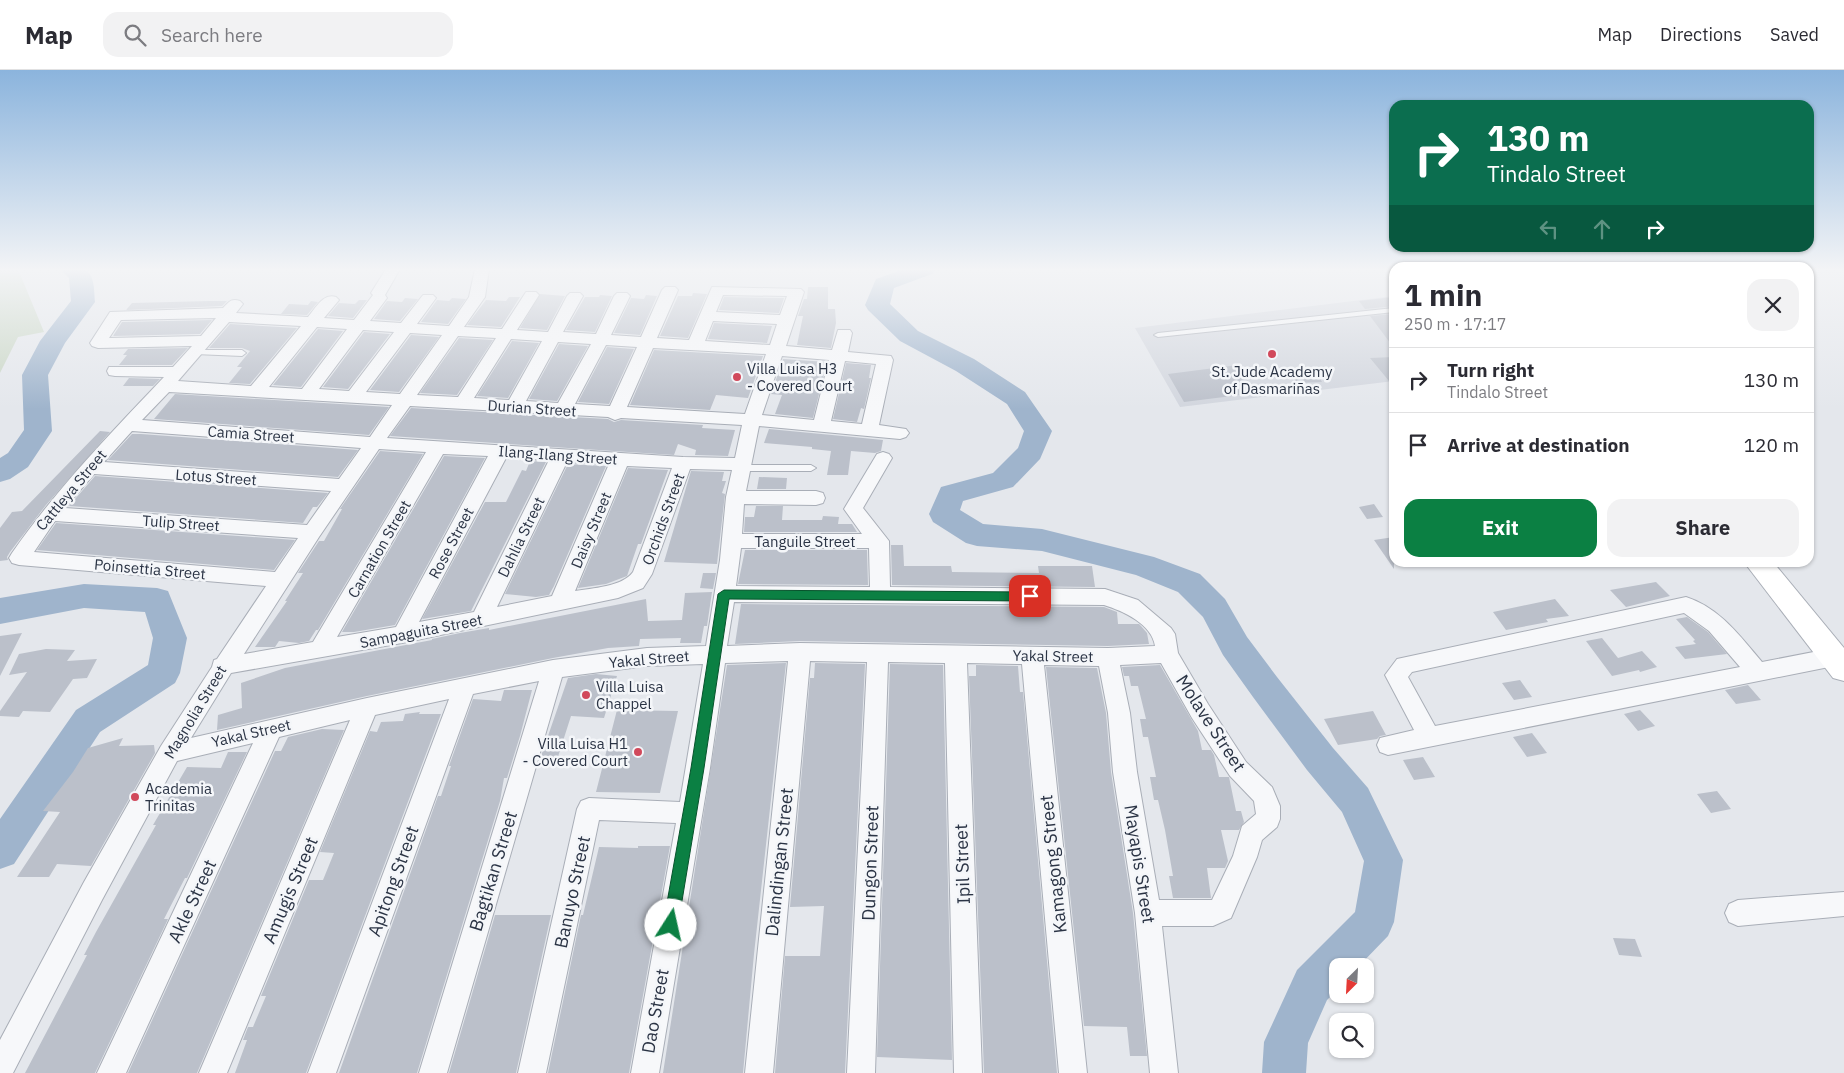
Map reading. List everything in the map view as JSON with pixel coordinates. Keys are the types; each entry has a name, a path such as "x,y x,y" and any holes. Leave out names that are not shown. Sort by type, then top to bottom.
{"street":[{"path":"115,316 98,343 199,347"},
{"name":"Cattleya Street","path":"19,558 33,535 88,467 177,372 225,316"},
{"path":"263,316 314,323 838,354 885,360 869,430"},
{"path":"256,390 319,316"},
{"path":"306,394 364,316"},
{"path":"354,396 414,316"},
{"name":"Magnolia Street","path":"0,1069 93,891 169,753 222,666 312,532 463,316"},
{"path":"462,404 518,316"},
{"path":"514,407 564,316"},
{"path":"563,410 613,316"},
{"path":"615,414 659,316"},
{"path":"695,346 706,316 786,320"},
{"name":"Dao Street","path":"644,1073 690,813 742,466 752,420 787,316"},
{"path":"821,426 844,333"},
{"path":"115,371 177,372"},
{"name":"Durian Street","path":"164,386 354,396 615,414 752,420 900,433"},
{"name":"Camia Street","path":"128,425 374,443"},
{"name":"Ilang-Ilang Street","path":"374,443 742,466"},
{"name":"Carnation Street","path":"320,650 438,447"},
{"name":"Rose Street","path":"402,635 500,451"},
{"name":"Dahlia Street","path":"481,619 561,455"},
{"name":"Daisy Street","path":"560,602 621,458"},
{"path":"880,596 879,541 853,510 883,458"},
{"name":"Orchids Street","path":"618,590 636,582 642,574 683,463"},
{"name":"Lotus Street","path":"88,467 344,486"},
{"path":"736,498 816,498"},
{"name":"Tulip Street","path":"50,514 312,532"},
{"name":"Tanguile Street","path":"732,541 879,541"},
{"name":"Poinsettia Street","path":"19,558 280,580"},
{"path":"1761,567 1839,663"},
{"name":"Sampaguita Street","path":"222,666 402,635 618,590"},
{"path":"724,594 1105,597 1131,606 1152,622 1164,634 1167,654"},
{"path":"1429,737 1396,675 1405,665 1686,605 1700,610 1710,618 1757,672"},
{"name":"Yakal Street","path":"169,753 367,707 464,689 553,669 647,657 714,653 800,652 1108,657 1167,654"},
{"name":"Dalindingan Street","path":"758,1073 800,652"},
{"name":"Dungon Street","path":"861,1073 878,653"},
{"name":"Molave Street","path":"1148,913 1213,913 1222,909 1245,857 1251,834 1268,819 1268,806 1264,795 1238,769 1200,711 1167,654"},
{"name":"Ipil Street","path":"956,655 968,1073"},
{"name":"Kamagong Street","path":"1032,655 1073,1073"},
{"name":"Mayapis Street","path":"1108,657 1119,713 1125,772 1148,913 1164,1073"},
{"path":"1388,745 1757,672 1839,663"},
{"name":"Bagtikan Street","path":"433,1073 553,669"},
{"name":"Apitong Street","path":"322,1073 464,689"},
{"name":"Amugis Street","path":"213,1073 367,707"},
{"name":"Akle Street","path":"111,1073 272,728"},
{"name":"Banuyo Street","path":"532,1073 590,809 690,813"},
{"path":"1738,913 1844,904"}],"lane":[{"path":"1158,335 1339,316"},
{"path":"199,347 242,353"},
{"path":"742,466 811,468"}],"shaded area":[{"name":"St. Jude Academy of Dasmariñas","path":"1234,316 1389,316 1389,382 1180,407 1135,328"}],"green space":[{"path":"0,316 37,316 44,332 18,337 0,373"}],"building":[{"path":"328,316 355,316 353,318"},
{"path":"376,316 404,316 400,321 374,319"},
{"path":"426,316 454,316 448,324 421,322"},
{"path":"474,316 508,316 501,327 467,325"},
{"path":"527,316 555,316 547,330 520,328"},
{"path":"574,316 603,316 595,332 566,330"},
{"path":"622,316 648,316 640,335 614,333"},
{"path":"669,316 698,316 688,338 660,336"},
{"path":"798,316 835,316 836,323 831,348 797,345 803,316"},
{"path":"1370,316 1389,316 1389,341"},
{"path":"212,320 200,334 113,336 122,322"},
{"path":"714,323 772,326 767,343 708,339"},
{"path":"230,324 297,328 250,384 229,383 242,367 237,367 250,351 242,348 209,348"},
{"path":"318,329 343,331 301,387 273,385"},
{"path":"364,332 390,334 348,389 323,387"},
{"path":"411,335 439,337 399,392 370,390"},
{"path":"459,338 493,340 457,395 420,393"},
{"path":"512,341 539,343 508,398 477,396"},
{"path":"559,344 588,346 557,401 529,399"},
{"path":"607,347 634,349 609,404 578,402"},
{"path":"188,348 172,365 119,365 127,355 123,355 128,349"},
{"path":"654,350 763,356 748,398 716,395 710,410 630,405"},
{"path":"1389,357 1389,381 1370,358"},
{"path":"783,359 827,362 813,418 775,414 782,395 771,394"},
{"path":"846,363 871,365 869,378 871,378 864,409 861,408 857,422 833,419"},
{"path":"1238,365 1256,393 1184,402 1168,374"},
{"path":"1290,369 1315,369 1322,382 1296,383"},
{"path":"129,378 160,379 153,386 123,386"},
{"path":"175,394 389,407 369,435 154,419"},
{"path":"411,408 608,419 614,422 621,420 703,425 702,428 735,430 728,456 695,455 696,450 678,444 674,455 390,436"},
{"path":"769,429 883,440 881,451 875,453 851,451 848,475 827,475 831,451 812,449 812,447 764,443"},
{"path":"100,431 110,432 46,505 10,552 7,557 8,560 0,561 0,528 12,512 22,511"},
{"path":"132,434 358,450 338,477 108,460"},
{"path":"380,451 423,454 318,630 316,630 309,641 299,643 279,641 275,647 255,647 287,601 285,601 303,573 298,573 319,541 324,541 342,509 340,509"},
{"path":"444,456 485,458 395,625 354,632 342,632"},
{"path":"530,461 546,462 471,611 422,619 485,502 506,502 522,470 526,471"},
{"path":"568,464 606,466 554,586 549,595 536,597 505,594"},
{"path":"628,468 668,470 641,544 638,544 627,576 606,584 578,588"},
{"path":"691,471 724,472 722,481 726,481 722,493 725,494 717,564 664,562"},
{"path":"95,476 328,493 317,507 313,507 303,523 69,506"},
{"path":"759,477 787,478 786,489 757,489"},
{"path":"1374,504 1383,517 1367,519 1359,507"},
{"path":"756,506 783,506 782,520 822,520 823,516 839,517 838,524 852,524 857,532 744,532 745,517 754,517"},
{"path":"56,523 295,540 274,570 37,550"},
{"path":"1389,538 1389,562 1374,540"},
{"path":"891,545 903,545 904,566 951,566 952,572 1039,573 1038,566 1092,566 1095,587 892,585"},
{"path":"745,550 867,550 868,585 738,584"},
{"path":"703,573 716,573 713,589 700,588"},
{"path":"1656,582 1670,596 1626,607 1610,590"},
{"path":"712,592 707,626 704,626 701,643 680,643 681,638 640,639 639,646 608,648 553,658 367,696 217,730 218,715 242,708 241,683 285,668 460,633 489,628 489,630 646,599 648,621 682,620 685,593"},
{"path":"1555,599 1569,616 1546,619 1548,622 1506,630 1493,612"},
{"path":"741,604 1104,607 1117,612 1118,624 1139,624 1147,633 1149,644 1108,646 800,641 735,644"},
{"path":"1687,617 1708,632 1727,654 1685,659 1675,647 1696,644 1693,641 1695,640 1676,619"},
{"path":"22,633 0,676 0,636"},
{"path":"1602,638 1618,658 1642,651 1657,667 1640,672 1639,670 1612,676 1586,641"},
{"path":"46,649 75,650 67,661 97,659 87,678 73,679 50,712 23,711 19,717 0,716 0,711 27,672 9,675 19,654"},
{"path":"786,663 743,1073 663,1073 727,665"},
{"path":"815,663 865,664 845,1073 775,1073 785,956 820,956 824,906 790,907 810,678 814,678"},
{"path":"890,664 943,665 952,1060 877,1057"},
{"path":"976,665 1018,666 1020,692 1023,692 1057,1073 984,1073 969,676 976,676"},
{"path":"1160,665 1198,731 1202,750 1211,750 1219,777 1229,777 1236,811 1241,811 1244,822 1239,830 1221,830 1228,861 1225,868 1207,868 1211,898 1173,898 1169,876 1173,876 1165,830 1158,800 1154,800 1150,777 1156,777 1148,737 1143,737 1140,719 1146,719 1138,686 1131,686 1129,676 1124,676 1122,667"},
{"path":"1046,667 1097,668 1106,713 1111,772 1133,913 1147,1056 1130,1056 1127,1027 1084,1026"},
{"name":"Villa Luisa Chappel","path":"596,674 617,676 604,718 571,716 556,763 539,762 568,678"},
{"path":"1520,680 1532,697 1514,700 1502,683"},
{"path":"1748,685 1761,700 1736,704 1725,690"},
{"path":"504,690 532,690 520,736 507,778 504,778 500,801 417,1073 339,1073 438,796 441,796 451,766 449,766 473,699 501,701"},
{"name":"Villa Luisa H1 - Covered Court","path":"617,710 678,711 660,793 596,792"},
{"path":"1640,710 1655,726 1638,731 1624,714"},
{"path":"1373,711 1386,735 1380,736 1377,739 1338,745 1324,719"},
{"path":"420,712 419,714 441,714 306,1073 235,1073 247,1040 243,1040 248,1027 253,1027 266,996 261,996 309,880 323,880 334,853 320,852 370,731 377,732 381,722 403,721 405,714"},
{"path":"322,729 344,730 197,1073 128,1073 275,751 281,751 288,737"},
{"path":"1532,733 1547,753 1527,757 1513,737"},
{"path":"123,738 119,746 154,745 155,753 91,866 57,864 49,877 17,877 60,812 43,811 73,772 88,748"},
{"path":"228,752 247,752 187,878 185,878 164,919 168,919 95,1073 25,1073 87,955 84,955 96,932 156,825 153,825 187,767 221,768"},
{"path":"1423,757 1435,777 1414,780 1403,760"},
{"path":"1717,791 1731,809 1711,813 1697,794"},
{"path":"638,846 670,846 629,1073 548,1073 581,915 583,915 599,847 638,848"},
{"path":"495,915 551,915 516,1073 449,1073"},
{"path":"1613,938 1635,939 1642,957 1619,955"}],"waterway":[{"path":"0,472 18,460 38,431 35,375 53,341 72,316"},
{"path":"888,316 909,336 965,365 1016,398 1038,431 1030,452 1003,480 951,494 944,514 977,535 1042,540 1143,565 1189,583 1214,608 1235,646 1265,687 1320,759 1355,800 1384,860 1374,922 1312,985 1286,1042 1284,1073"},
{"path":"0,611 84,596 157,600 170,638 163,673 88,721 0,851"}],"place":[{"name":"St. Jude Academy of Dasmariñas","path":"1272,354"},
{"name":"Villa Luisa H3 - Covered Court","path":"737,377"},
{"name":"Villa Luisa Chappel","path":"586,695"},
{"name":"Villa Luisa H1 - Covered Court","path":"638,752"},
{"name":"Academia Trinitas","path":"135,797"}],"route":[{"path":"671,925 698,768 724,594 1030,596"}]}
